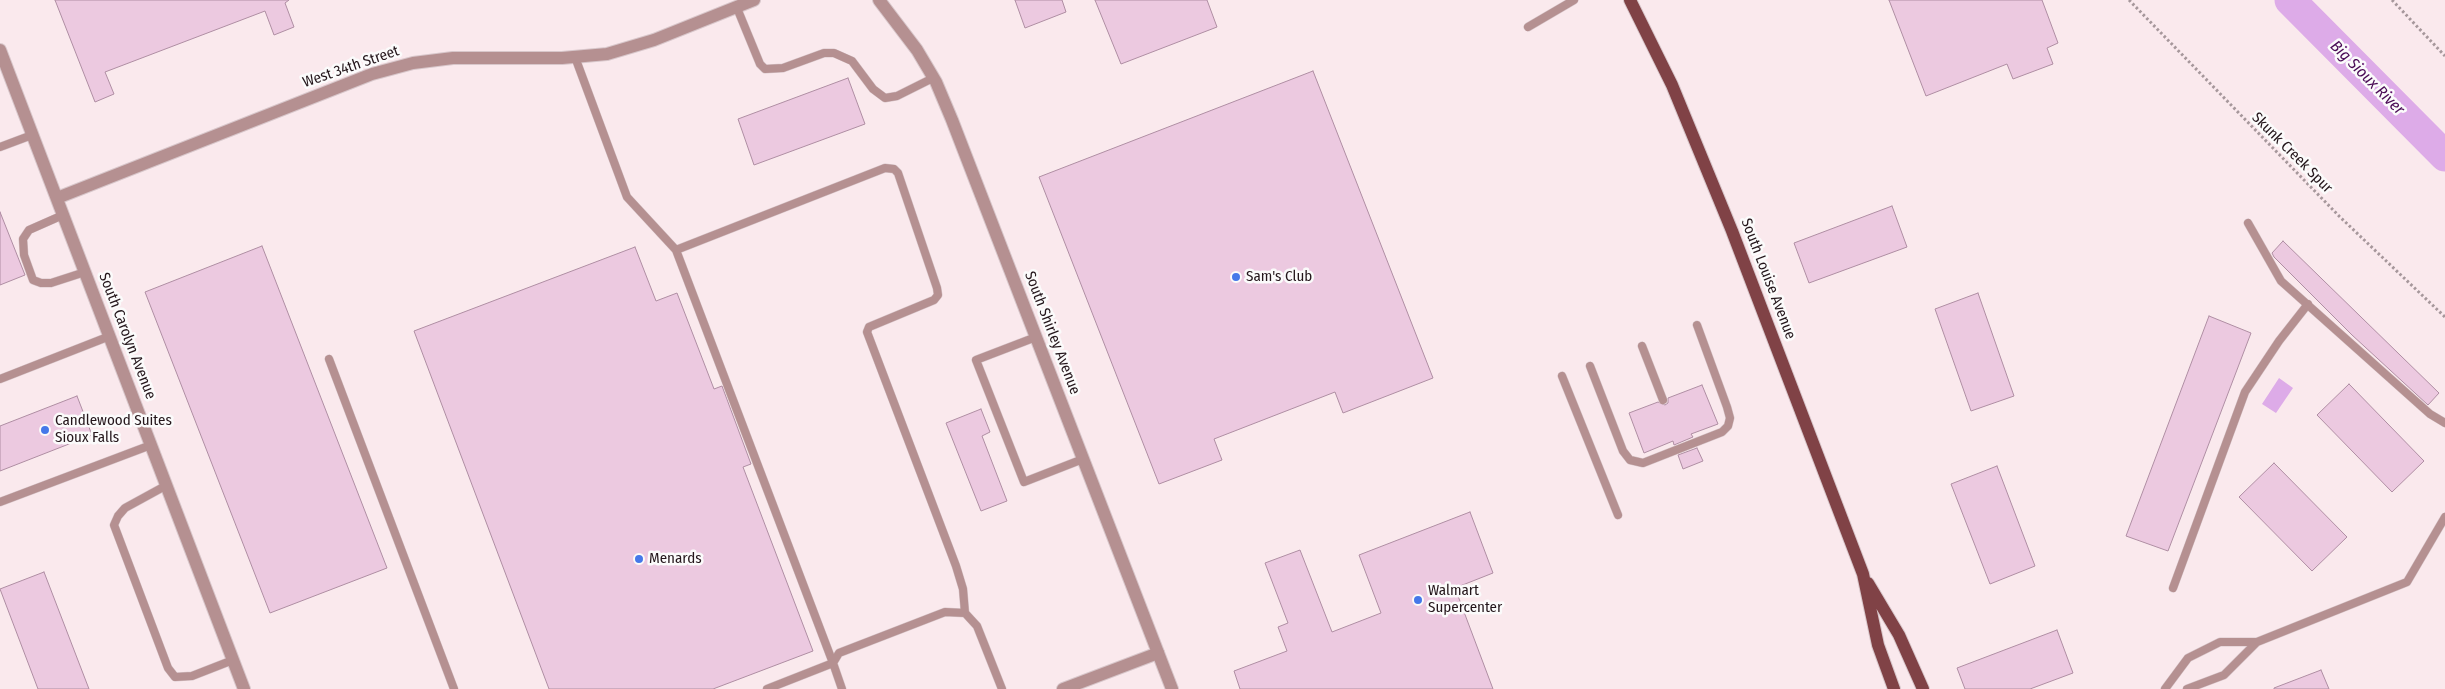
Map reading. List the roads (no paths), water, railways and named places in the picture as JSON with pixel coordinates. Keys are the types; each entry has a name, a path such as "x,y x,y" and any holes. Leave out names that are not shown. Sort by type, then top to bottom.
{"main road":[{"name":"South Louise Avenue","path":"1630,0 1672,85 1703,159 1863,574 1878,645 1894,689"},
{"name":"South Louise Avenue","path":"1863,574 1899,635 1923,689"}],"street":[{"name":"West 34th Street","path":"57,198 372,74 413,63 453,58 575,57 607,54 654,40 754,0"},
{"name":"South Shirley Avenue","path":"879,0 917,50 933,78 952,120 1172,689"},
{"name":"South Carolyn Avenue","path":"0,50 4,70 57,198 244,689"},
{"path":"1063,689 1158,653"}],"lane":[{"path":"1528,27 1574,0"},
{"path":"737,8 760,64 765,69 783,68 824,53 834,53 852,61 873,89 885,98 897,96 933,78"},
{"path":"575,57 628,198 676,250 842,689"},
{"path":"0,147 32,135"},
{"path":"676,250 885,168 894,169 898,173 938,295 934,300 869,326 866,332 956,566 963,589 965,613 977,626 1002,689"},
{"path":"63,215 29,230 23,239 27,263 33,280 41,283 51,283 85,272"},
{"path":"2248,223 2281,281 2430,414 2445,423"},
{"path":"2173,588 2245,392 2308,304"},
{"path":"1590,366 1623,451 1630,460 1643,463 1680,443 1722,432 1728,426 1730,418 1697,325"},
{"path":"0,378 110,336"},
{"path":"1036,337 976,360 1024,482 1083,459"},
{"path":"1642,346 1663,400"},
{"path":"329,359 454,689"},
{"path":"1562,376 1618,516"},
{"path":"0,502 151,445"},
{"path":"166,486 125,508 118,516 114,525 164,659 175,678 192,676 233,660"},
{"path":"2165,689 2188,658 2220,642 2256,642 2407,582 2445,517"},
{"path":"767,689 833,663 839,653 945,612 965,613"},
{"path":"2187,689 2224,675 2256,642"}],"waterway":[{"name":"Big Sioux River","path":"2290,0 2445,156"}],"place":[{"name":"Sam's Club","path":"1236,277"},
{"name":"Candlewood Suites Sioux Falls","path":"45,430"},
{"name":"Menards","path":"639,559"},
{"name":"Walmart Supercenter","path":"1418,600"}]}
